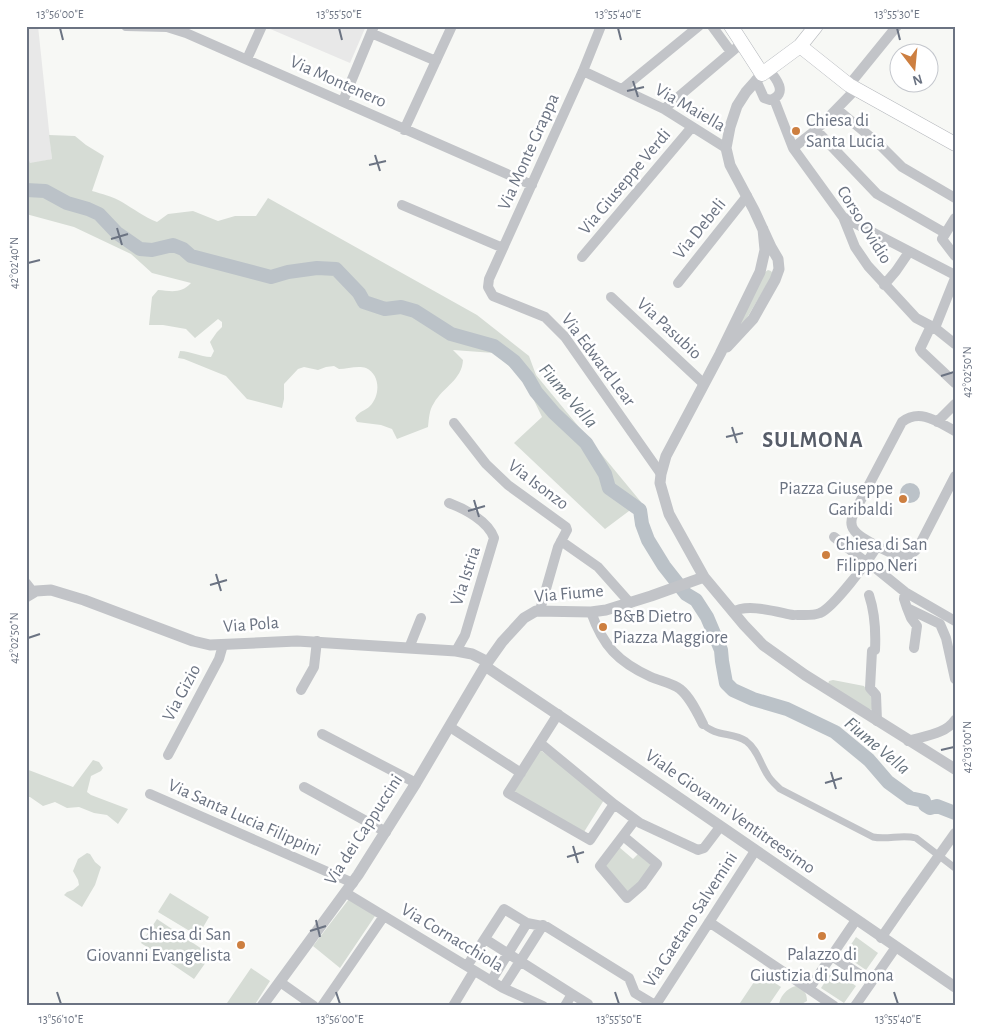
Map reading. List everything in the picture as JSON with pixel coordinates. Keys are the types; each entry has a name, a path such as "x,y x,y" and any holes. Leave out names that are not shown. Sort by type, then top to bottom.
{"main road":[{"path":"731,26 762,74 800,46 816,26"},
{"path":"800,46 853,87 955,144"}],"street":[{"name":"Via Montenero","path":"126,26 167,27 247,59 532,185"},
{"path":"247,59 262,26"},
{"path":"404,130 452,26"},
{"name":"Via Monte Grappa","path":"489,291 488,283 583,71 601,26"},
{"path":"622,89 699,26"},
{"path":"712,26 731,52"},
{"path":"793,148 838,110 897,26"},
{"path":"343,101 372,30 436,61"},
{"path":"664,109 742,43"},
{"name":"Via Maiella","path":"583,71 664,109 726,148"},
{"path":"720,354 753,318 778,275 778,259 730,165 726,148 737,106 762,74"},
{"name":"Corso Ovidio","path":"762,74 780,84 779,95 774,99 767,100 764,98 762,74"},
{"name":"Corso Ovidio","path":"774,99 793,148 843,216 854,247 884,285 916,318 933,327 955,344"},
{"path":"838,110 879,144 902,167 955,198"},
{"name":"Via Giuseppe Verdi","path":"582,257 692,127"},
{"path":"816,130 877,194 944,234"},
{"name":"Via Debeli","path":"678,283 747,196"},
{"path":"402,204 503,248"},
{"path":"843,216 955,276 933,327 921,346 922,352 955,383"},
{"path":"955,218 944,234 944,242 955,256"},
{"path":"763,229 765,250 760,272 720,354 666,456 661,474 661,490 669,514 704,577 763,645 805,675 955,769"},
{"path":"884,285 909,252"},
{"path":"760,272 772,267 778,275"},
{"name":"Via Edward Lear","path":"489,291 498,299 545,317 554,325 661,474"},
{"name":"Via Pasubio","path":"611,297 704,384"},
{"path":"734,323 735,331 738,335"},
{"path":"937,422 955,404"},
{"path":"955,431 922,415 912,416 902,422 853,515 851,524 855,533 902,557 913,554 917,550 955,476"},
{"name":"Via Isonzo","path":"454,423 486,464 508,485 566,527 567,530 561,541 540,610"},
{"name":"Via Istria","path":"449,503 473,515 488,528 494,538 465,634 456,651"},
{"path":"834,537 905,592 955,621"},
{"path":"561,541 598,567 630,602"},
{"path":"733,612 738,609 750,608 795,615 815,614 827,608 867,563 878,546"},
{"name":"Via Fiume","path":"486,664 509,634 532,612 540,610 591,612 606,610 704,577"},
{"name":"Via Pola","path":"29,591 51,590 109,609 193,641 223,645 284,640 316,641 456,651 472,654 486,664"},
{"path":"905,592 904,599 907,608 917,626 914,648"},
{"path":"869,595 875,618 876,637 875,650 872,651 870,688 876,696 877,721"},
{"path":"907,608 940,624 946,638 955,679"},
{"path":"591,612 598,632 609,647 640,672 679,688 688,698 703,724 717,732 734,736 747,742 756,753 766,774 780,789 873,837 882,839 904,836 916,838 955,868"},
{"path":"409,648 421,618"},
{"path":"301,690 314,667 316,641"},
{"name":"Via Gizio","path":"168,755 219,659 223,645"},
{"name":"Viale Giovanni Ventitreesimo","path":"486,664 881,938 955,987"},
{"name":"Via dei Cappuccini","path":"262,1006 349,888 386,832 486,664"},
{"path":"558,714 508,793 590,840 614,804"},
{"path":"908,741 945,730 955,720"},
{"path":"450,726 521,773"},
{"path":"322,734 416,783"},
{"path":"540,743 635,820 698,850 704,848 720,827"},
{"path":"304,787 386,832"},
{"name":"Via Santa Lucia Filippini","path":"150,794 349,888"},
{"path":"623,836 657,864 642,885 627,898 600,866 635,820"},
{"path":"881,938 955,833"},
{"name":"Via Gaetano Salvemini","path":"655,1006 755,851"},
{"name":"Via Cornacchiola","path":"349,888 384,916 470,969 503,988 543,1006"},
{"path":"453,1006 485,939 504,909 527,924 543,926 630,978 635,994 655,1006"},
{"path":"322,1006 384,916"},
{"path":"809,989 856,920"},
{"path":"710,922 834,1006"},
{"path":"490,981 527,924"},
{"path":"503,988 543,926"},
{"path":"485,939 588,1004"},
{"path":"856,1006 896,948"},
{"path":"832,956 872,982"},
{"path":"280,982 314,1006"},
{"path":"565,1006 572,994"}],"shaded area":[{"path":"26,26 38,26 52,159 30,164 26,154"},
{"path":"269,26 366,26 350,63 268,28"},
{"path":"49,135 75,136 104,156 92,191 118,200 157,222 168,214 193,211 218,221 235,216 256,216 268,198 477,315 529,356 536,375 641,502 605,529 514,443 542,417 528,388 517,373 494,353 453,350 463,360 462,367 456,378 432,406 428,427 397,439 392,429 381,425 357,422 355,418 370,406 376,397 376,380 371,371 366,368 339,369 334,366 318,370 304,367 298,369 284,384 282,408 247,399 226,376 178,358 180,351 211,357 214,351 210,342 222,327 222,322 218,319 195,338 186,329 163,325 149,325 152,297 158,290 180,290 191,283 152,273 131,254 74,227 26,214 26,154 30,163 52,159"},
{"path":"768,270 773,274 741,328 738,326 765,272"},
{"path":"906,483 914,483 920,489 920,497 914,503 906,503 900,497 900,489"},
{"path":"833,680 864,686 871,697 873,710 863,708 828,684 829,681"},
{"path":"540,750 571,772 604,800 584,832 514,792"},
{"path":"93,760 99,762 103,768 91,776 87,792 128,809 118,824 107,815 94,813 79,807 67,808 55,802 43,806 30,797 26,797 26,769 73,787"},
{"path":"619,847 633,859 638,854 651,865 639,882 627,892 604,866"},
{"path":"87,853 101,867 95,885 82,907 64,895 79,885 73,871 78,859"},
{"path":"170,893 209,917 198,936 158,912"},
{"path":"349,899 375,916 340,968 313,946"},
{"path":"157,919 211,955 194,979 141,943"},
{"path":"856,937 878,953 866,970 844,955"},
{"path":"251,968 270,981 254,1006 232,1006 227,1003"},
{"path":"833,970 856,986 844,1003 821,988"},
{"path":"760,973 781,987 768,1006 738,1006"},
{"path":"796,986 804,991 807,1001 798,1006 779,1006 780,999 784,993"}],"waterway":[{"name":"Fiume Vella","path":"26,190 45,191 67,203 99,214 117,233 140,249 152,250 173,245 183,249 191,256 271,277 288,272 317,268 336,269 359,293 364,302 385,309 401,307 415,311 451,334 494,346 514,361 554,413 586,443 605,474 609,488 640,510 642,524 648,540 664,566 686,594 696,600 707,617 721,650 726,683 733,690 753,699 787,709 835,732 869,760 888,782 910,798 924,801 925,805 930,808 937,806 955,813"}],"place":[{"name":"Chiesa di Santa Lucia","path":"796,131"},
{"name":"Piazza Giuseppe Garibaldi","path":"903,499"},
{"name":"Chiesa di San Filippo Neri","path":"826,555"},
{"name":"B&B Dietro Piazza Maggiore","path":"603,627"},
{"name":"Palazzo di Giustizia di Sulmona","path":"822,936"},
{"name":"Chiesa di San Giovanni Evangelista","path":"241,945"}],"district":[{"name":"SULMONA","path":"813,440"}]}
